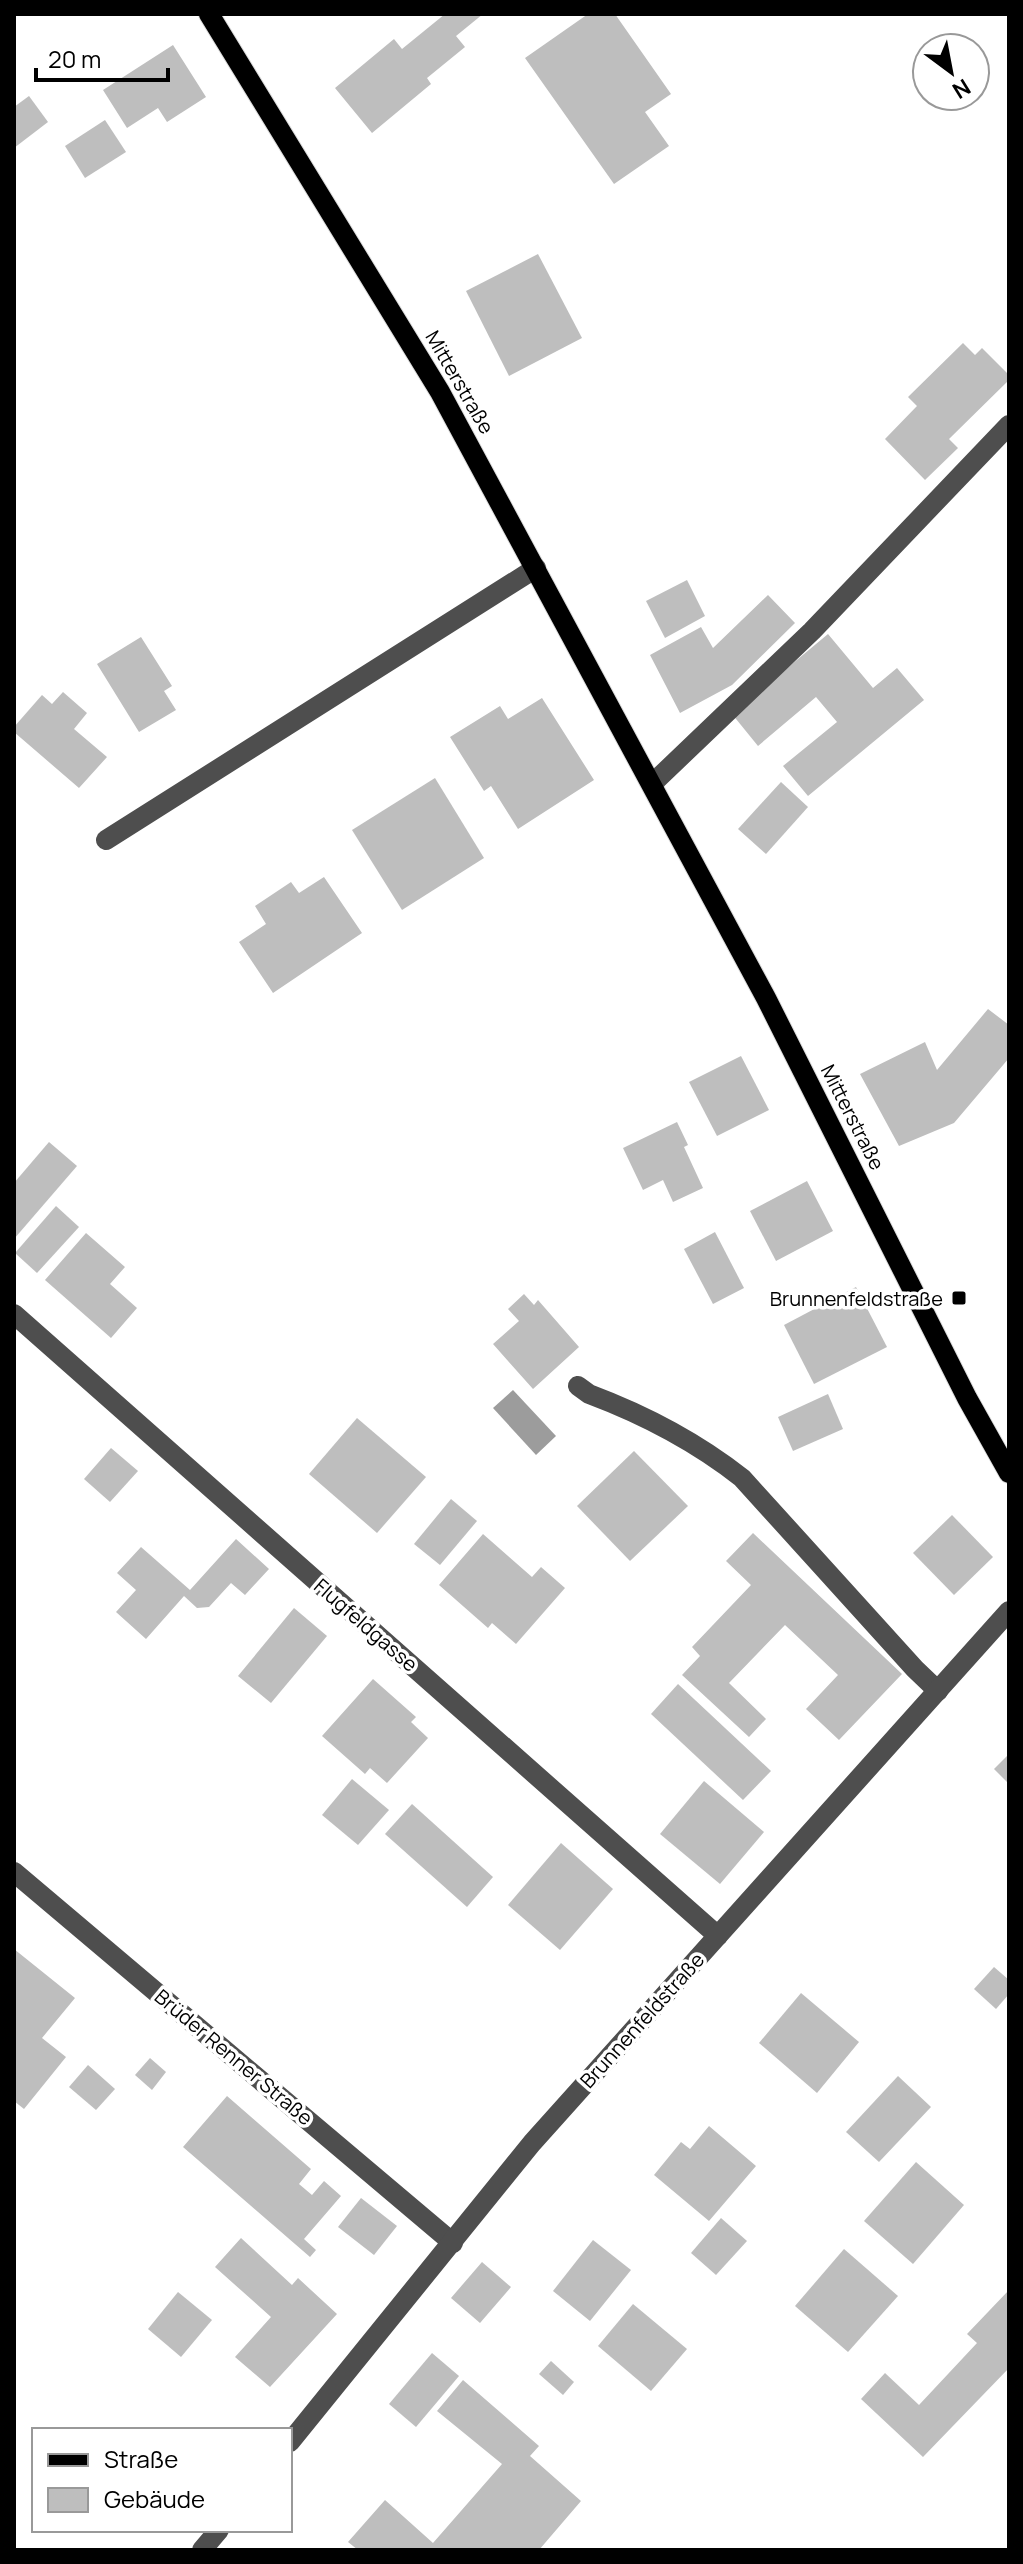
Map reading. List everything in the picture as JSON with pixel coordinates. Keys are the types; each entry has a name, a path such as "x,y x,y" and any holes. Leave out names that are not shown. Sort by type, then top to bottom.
{"main road":[{"name":"Mitterstraße","path":"209,14 440,392 766,998 967,1398 1009,1473"}],"street":[{"path":"652,784 812,631 1009,425"},
{"path":"106,840 536,568"},
{"name":"Flugfeldgasse","path":"14,1314 718,1936"},
{"path":"578,1386 589,1394 677,1433 716,1457 742,1478 906,1660 938,1691"},
{"name":"Brunnenfeldstraße","path":"292,2440 532,2143 1009,1611"},
{"name":"Brüder Renner Straße","path":"14,1872 453,2243"},
{"path":"202,2550 217,2532"}],"shaded area":[{"path":"513,1390 556,1436 536,1455 493,1408"}],"building":[{"path":"445,14 483,14 456,36 465,47 427,78 431,84 372,133 335,88 394,39 402,49"},
{"path":"588,14 615,14 671,94 645,112 669,146 614,184 525,58"},
{"path":"173,45 206,97 167,122 158,108 127,128 103,90"},
{"path":"29,96 48,122 14,148 14,107"},
{"path":"105,120 126,152 85,178 65,146"},
{"path":"538,254 582,338 509,376 466,291"},
{"path":"963,343 975,355 982,348 1009,375 1009,380 949,439 958,448 925,480 885,439 917,406 908,397"},
{"path":"687,580 705,616 665,638 646,601"},
{"path":"768,595 795,623 732,685 680,713 650,655 701,627 713,648"},
{"path":"828,634 873,688 897,668 924,700 808,796 783,766 837,722 816,697 758,746 732,714"},
{"path":"141,637 172,686 164,691 176,710 139,732 97,664"},
{"path":"63,692 87,713 74,729 107,757 79,788 14,732 14,727 42,695 52,704"},
{"path":"542,698 594,780 518,829 491,786 484,791 450,737 500,706 508,719"},
{"path":"435,778 484,858 402,910 352,830"},
{"path":"781,782 808,807 766,854 738,829"},
{"path":"324,877 362,933 273,993 239,942 266,924 255,906 291,882 299,893"},
{"path":"988,1009 1009,1025 1009,1058 954,1123 899,1146 860,1074 925,1042 937,1070"},
{"path":"741,1056 769,1110 717,1136 689,1082"},
{"path":"677,1122 688,1145 684,1147 703,1188 673,1202 663,1180 643,1190 623,1148"},
{"path":"49,1142 77,1166 14,1239 14,1183"},
{"path":"807,1181 833,1231 776,1261 750,1211"},
{"path":"56,1206 79,1227 37,1273 15,1253"},
{"path":"715,1232 744,1288 713,1304 684,1249"},
{"path":"86,1233 125,1267 110,1284 137,1308 111,1338 45,1280"},
{"path":"856,1287 887,1347 814,1384 784,1325"},
{"path":"524,1294 534,1305 538,1300 579,1347 533,1389 493,1344 519,1321 508,1309"},
{"path":"828,1394 843,1429 793,1451 778,1417"},
{"path":"357,1418 426,1477 377,1533 309,1474"},
{"path":"111,1448 138,1471 110,1502 84,1479"},
{"path":"634,1451 688,1506 630,1561 577,1506"},
{"path":"451,1499 477,1521 440,1565 414,1544"},
{"path":"952,1515 993,1557 954,1595 913,1553"},
{"path":"753,1533 902,1674 839,1740 806,1709 838,1675 785,1625 729,1683 766,1719 749,1737 682,1675 700,1656 692,1647 751,1585 726,1561"},
{"path":"483,1534 532,1577 541,1567 565,1588 516,1644 492,1623 488,1628 439,1585"},
{"path":"236,1539 269,1569 245,1595 231,1583 209,1607 197,1608 184,1596 146,1639 116,1612 136,1590 117,1573 141,1547 190,1590"},
{"path":"294,1608 327,1636 271,1703 238,1676"},
{"path":"373,1679 416,1717 411,1722 428,1738 387,1783 370,1768 365,1774 322,1736"},
{"path":"678,1684 771,1771 743,1800 651,1714"},
{"path":"1009,1754 1009,1784 994,1769"},
{"path":"352,1779 389,1810 358,1845 322,1815"},
{"path":"704,1781 764,1832 720,1884 660,1834"},
{"path":"412,1804 493,1877 467,1907 385,1834"},
{"path":"561,1843 613,1889 560,1950 508,1905"},
{"path":"14,1949 75,1998 42,2038 66,2057 24,2109 14,2101"},
{"path":"994,1967 1009,1980 1009,1994 996,2009 974,1989"},
{"path":"801,1993 859,2042 817,2093 759,2043"},
{"path":"150,2058 166,2072 152,2090 135,2075"},
{"path":"88,2065 115,2089 96,2110 69,2087"},
{"path":"898,2076 931,2107 879,2162 846,2132"},
{"path":"227,2096 311,2169 299,2184 312,2195 324,2181 341,2196 304,2239 316,2250 310,2257 183,2147"},
{"path":"709,2126 756,2166 709,2221 654,2175 681,2142 690,2149"},
{"path":"916,2162 964,2205 913,2264 864,2221"},
{"path":"361,2198 397,2226 374,2255 338,2227"},
{"path":"721,2218 747,2241 716,2275 691,2253"},
{"path":"241,2238 292,2285 298,2278 337,2314 270,2387 235,2357 271,2317 215,2267"},
{"path":"593,2240 631,2270 590,2321 553,2291"},
{"path":"844,2249 898,2296 848,2352 795,2306"},
{"path":"482,2262 511,2287 480,2323 451,2298"},
{"path":"1009,2290 1009,2368 923,2457 861,2399 885,2373 919,2405 977,2343 967,2334"},
{"path":"178,2292 212,2320 181,2357 148,2329"},
{"path":"633,2304 687,2349 651,2391 598,2346"},
{"path":"432,2353 459,2376 416,2427 389,2404"},
{"path":"551,2361 574,2382 563,2395 539,2374"},
{"path":"463,2380 539,2446 530,2456 581,2501 539,2550 358,2550 348,2542 385,2500 433,2543 502,2464 437,2411"}],"place":[{"name":"Brunnenfeldstraße","path":"959,1298"}]}
